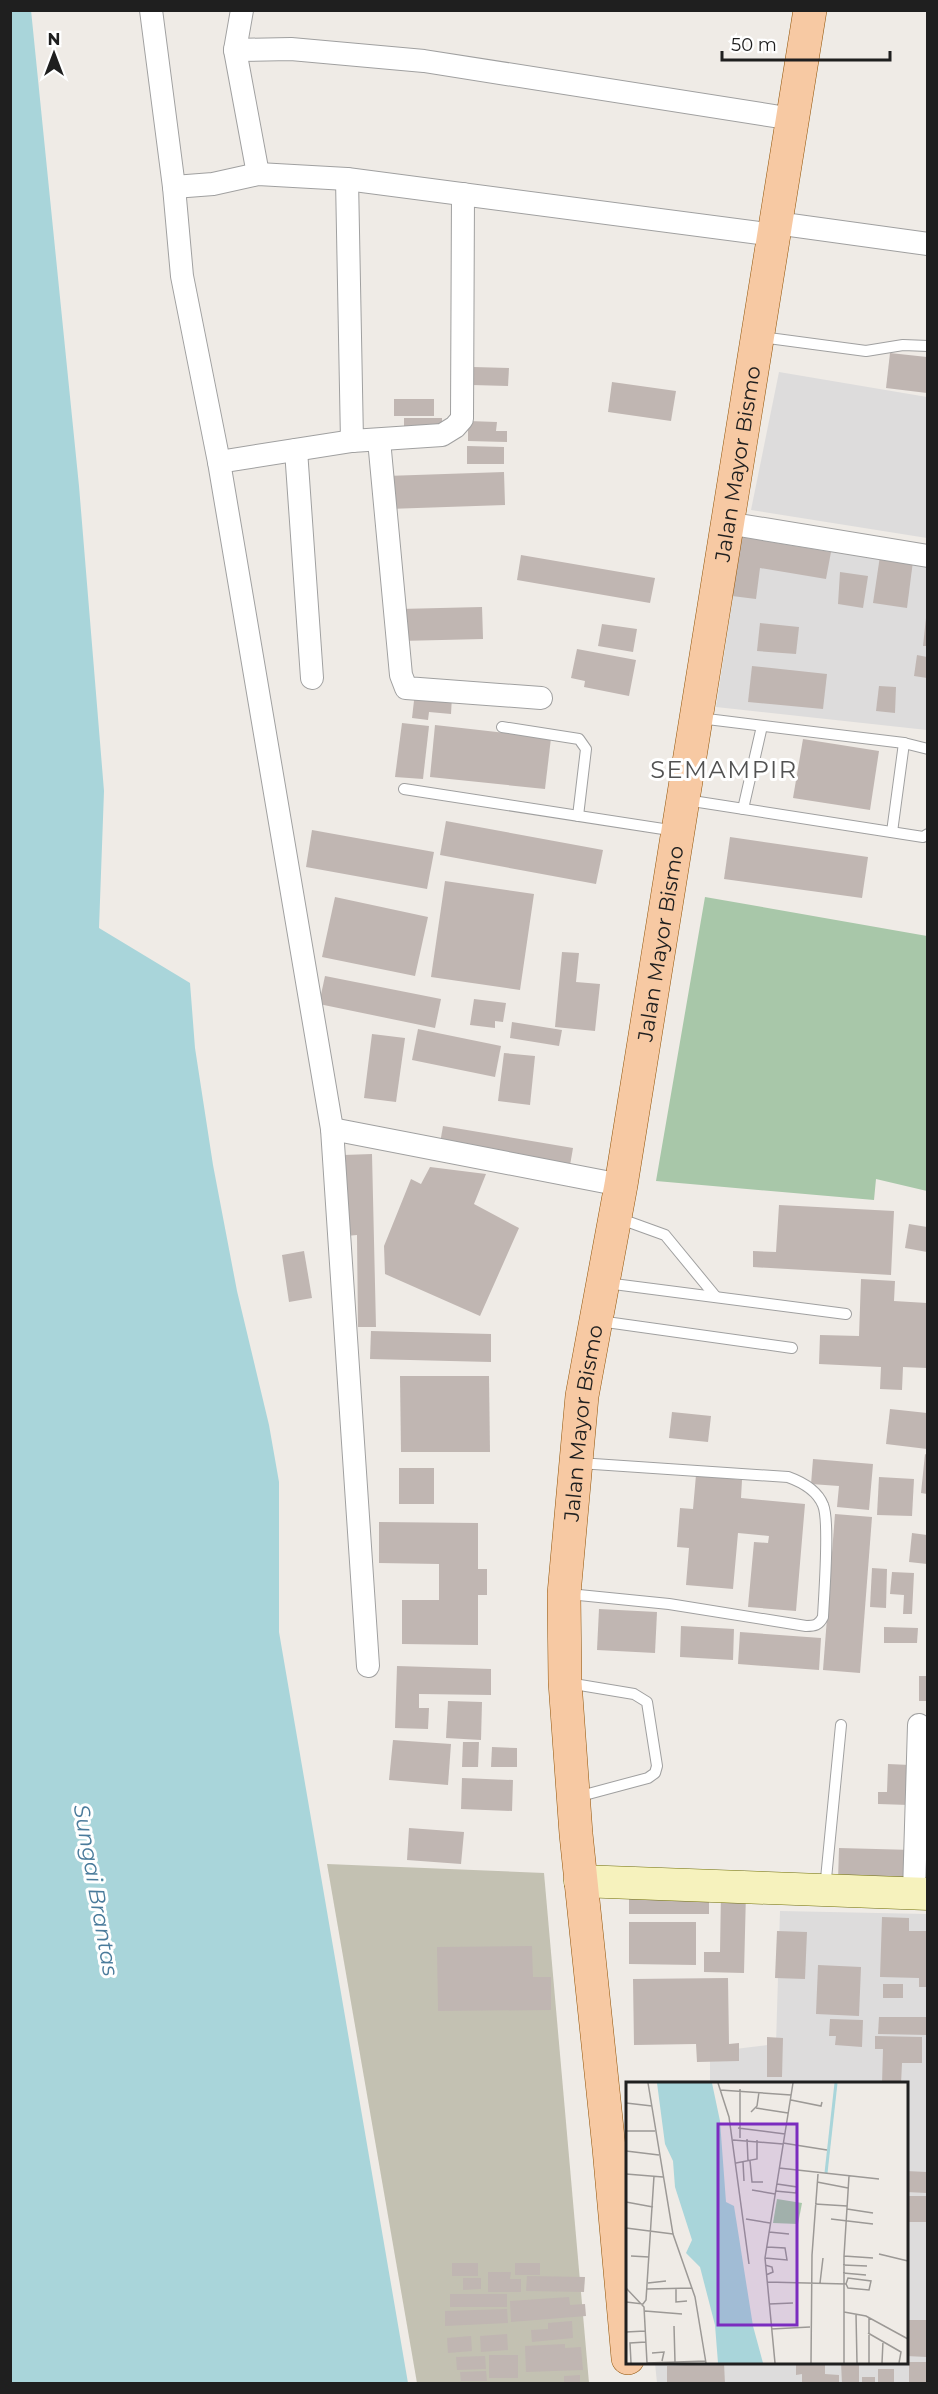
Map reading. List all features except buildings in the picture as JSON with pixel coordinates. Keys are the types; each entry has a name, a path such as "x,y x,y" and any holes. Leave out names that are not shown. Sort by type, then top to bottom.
{"main road":[{"name":"Jalan Mayor Bismo","path":"626,2317 618,2147 580,1881 565,1682 564,1594 582,1396 621,1185 810,10"},
{"name":"Jalan Mayor Bismo","path":"628,2364 630,2384"}],"street":[{"path":"151,10 174,187 182,276 219,462 332,1129 368,1666"},
{"path":"242,10 235,50 258,174"},
{"path":"235,50 291,49 424,61 793,119"},
{"path":"174,187 213,183 258,174 347,179 775,229 927,244"},
{"path":"347,179 352,441"},
{"path":"219,462 352,441 442,435 462,419 463,194"},
{"path":"380,440 401,675 406,688 541,698"},
{"path":"296,450 312,678"},
{"path":"727,523 927,556"},
{"path":"332,1129 621,1185"},
{"path":"580,1881 921,1893 919,1725"}],"lane":[{"path":"757,336 866,351 903,345 927,346"},
{"path":"696,717 904,743 927,749"},
{"path":"743,809 762,726"},
{"path":"502,728 579,739 584,744 586,749 578,816"},
{"path":"892,832 904,743"},
{"path":"404,789 578,816 680,816 743,809 923,837 927,834"},
{"path":"615,1217 665,1235 716,1298"},
{"path":"603,1283 846,1314"},
{"path":"596,1320 792,1348"},
{"path":"564,1594 669,1604 806,1626 815,1626 823,1617 826,1512 816,1494 803,1482 788,1477 575,1463"},
{"path":"565,1682 634,1694 647,1702 657,1766 655,1773 648,1778 574,1798"},
{"path":"825,1890 841,1725"}],"shaded area":[{"path":"779,372 927,397 927,538 751,510"},
{"path":"743,531 927,566 927,730 716,707"},
{"path":"327,1864 544,1873 589,2383 417,2383"},
{"path":"780,1911 927,1914 927,2383 657,2383 655,2364 908,2364 908,2082 710,2082 710,2052 776,2044"}],"green space":[{"path":"705,897 927,936 927,1191 876,1179 874,1200 656,1181"}],"water":[{"name":"Sungai Brantas","path":"31,10 79,486 104,791 99,928 190,983 195,1048 213,1165 237,1291 269,1425 279,1482 279,1632 408,2383 11,2383 10,11"}],"district":[{"name":"SEMAMPIR","path":"724,769"}]}
